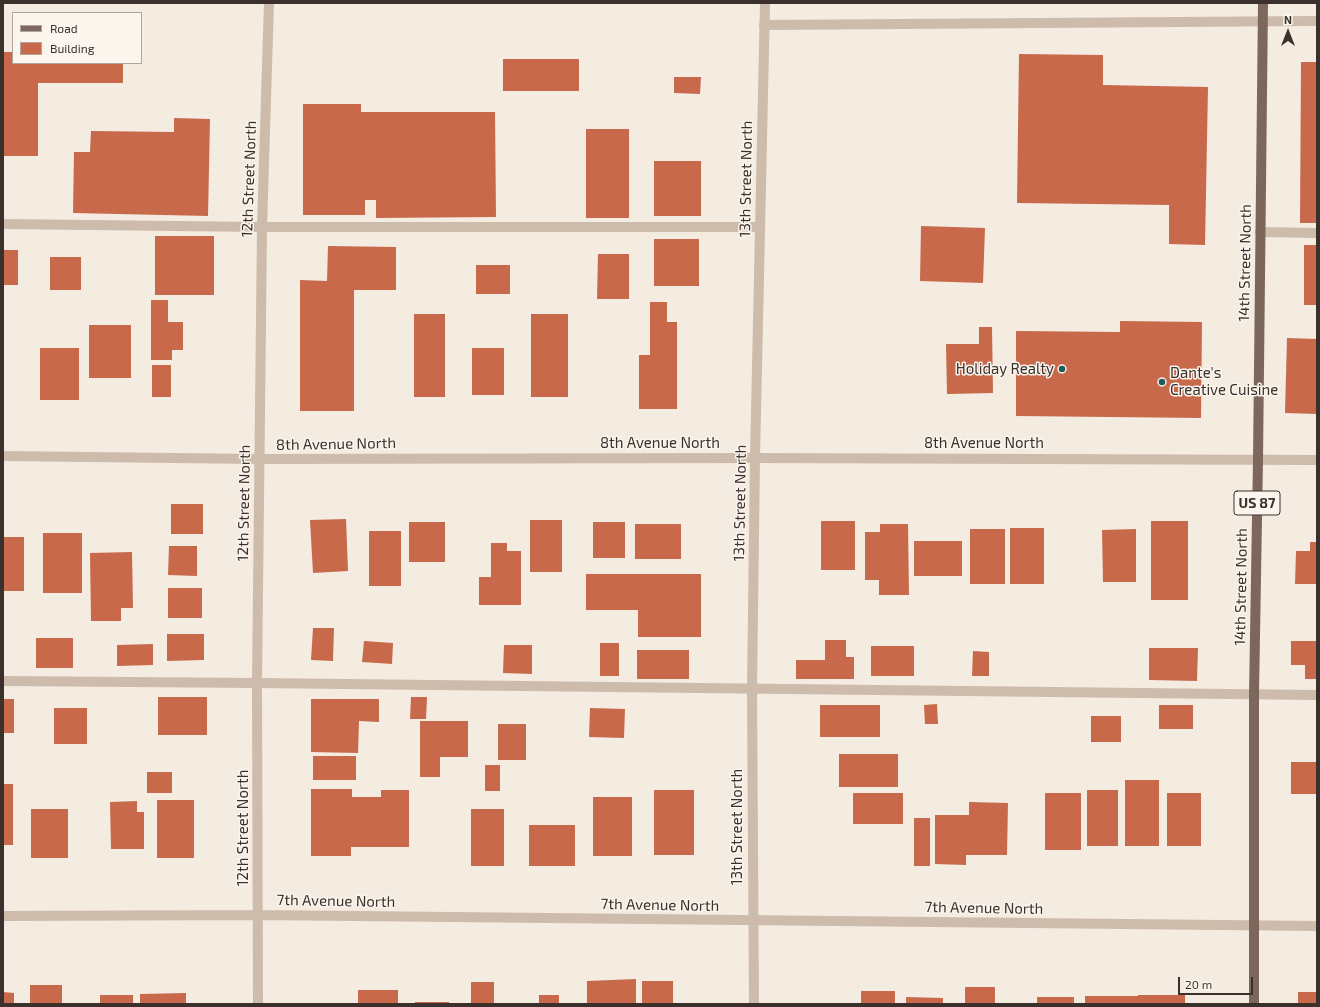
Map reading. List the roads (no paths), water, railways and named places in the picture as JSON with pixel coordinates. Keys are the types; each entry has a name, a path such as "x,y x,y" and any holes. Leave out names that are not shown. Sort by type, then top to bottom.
{"main road":[{"name":"14th Street North","path":"1254,1004 1254,694 1263,3"}],"street":[{"name":"12th Street North","path":"258,1004 259,915 257,683 259,459 262,227 269,3"},
{"name":"13th Street North","path":"754,1004 752,689 755,458 765,3"},
{"path":"764,25 1317,20"},
{"path":"3,224 262,227 760,227"},
{"path":"1260,232 1317,233"},
{"name":"8th Avenue North","path":"3,456 259,459 755,458 1317,460"},
{"path":"3,681 1317,695"},
{"name":"7th Avenue North","path":"3,916 259,915 1317,926"}],"place":[{"name":"Holiday Realty","path":"1062,369"},
{"name":"Dante's Creative Cuisine","path":"1162,382"}]}
